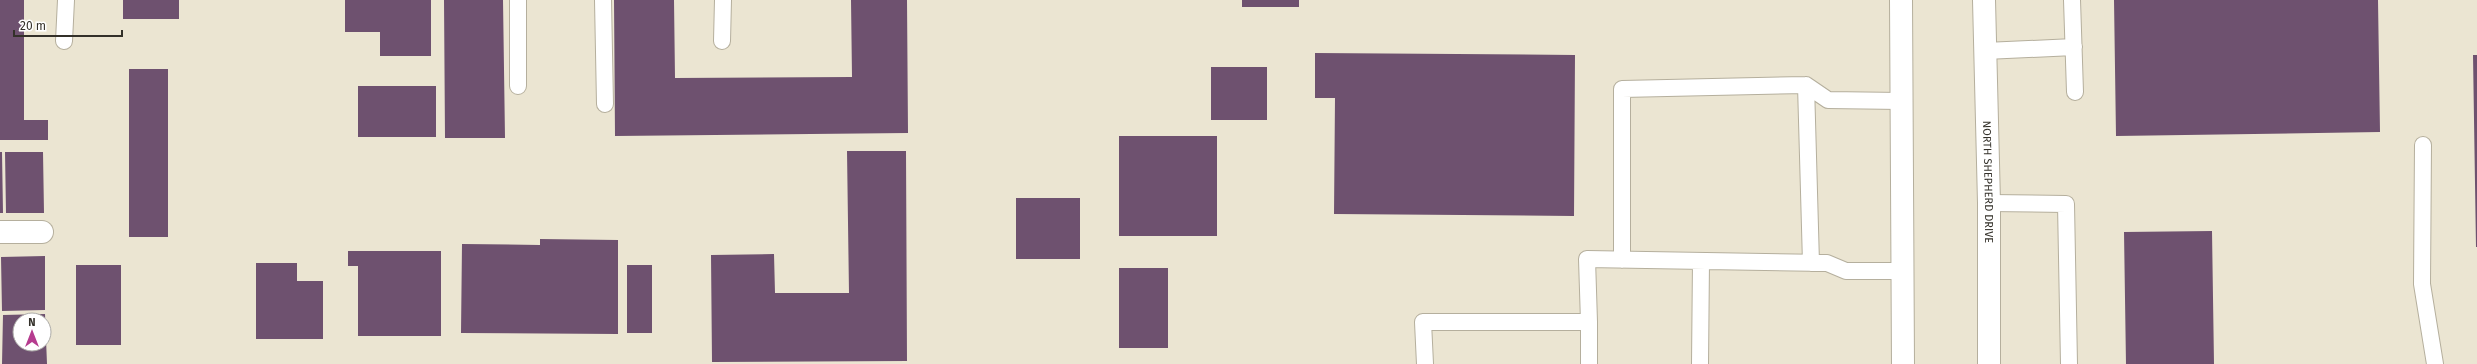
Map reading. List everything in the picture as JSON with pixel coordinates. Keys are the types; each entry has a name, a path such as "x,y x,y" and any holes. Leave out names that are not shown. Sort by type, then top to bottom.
{"main road":[{"path":"1901,0 1903,364"},
{"name":"NORTH SHEPHERD DRIVE","path":"1984,0 1989,203 1990,364"},
{"path":"0,232 42,232"}],"lane":[{"path":"64,41 66,0"},
{"path":"518,0 518,86"},
{"path":"603,0 605,104"},
{"path":"722,41 723,0"},
{"path":"2072,0 2075,92"},
{"path":"1985,51 2074,48"},
{"path":"1806,85 1811,263"},
{"path":"1622,260 1622,89 1806,85 1828,100 1901,101"},
{"path":"2423,145 2422,284 2435,364"},
{"path":"1989,203 2066,204 2069,364"},
{"path":"1589,364 1587,259 1827,263 1846,271 1902,271"},
{"path":"1700,364 1702,261"},
{"path":"1425,364 1423,322 1589,322"}],"building":[{"path":"0,0 24,0 24,120 48,120 48,140 0,140"},
{"path":"123,0 179,0 179,19 123,19"},
{"path":"345,0 431,0 431,56 380,56 380,32 345,32"},
{"path":"444,0 503,0 505,138 445,138"},
{"path":"614,0 674,0 675,78 852,77 851,0 907,0 908,133 615,136"},
{"path":"1242,0 1299,0 1299,7 1242,7"},
{"path":"2114,0 2378,0 2380,132 2116,136"},
{"path":"1315,53 1575,55 1574,216 1334,214 1335,98 1315,98"},
{"path":"2473,55 2477,55 2477,247 2476,247"},
{"path":"1211,67 1267,67 1267,120 1211,120"},
{"path":"129,69 168,69 168,237 129,237"},
{"path":"358,86 436,86 436,137 358,137"},
{"path":"1119,136 1217,136 1217,236 1119,236"},
{"path":"847,151 906,151 907,361 712,362 711,255 774,254 775,293 849,293"},
{"path":"0,152 2,152 3,213 0,213"},
{"path":"5,152 43,152 44,213 6,213"},
{"path":"1016,198 1080,198 1080,259 1016,259"},
{"path":"2212,231 2214,364 2126,364 2124,232"},
{"path":"540,239 618,240 618,334 461,333 462,244 540,245"},
{"path":"348,251 441,251 441,336 358,336 358,266 348,266"},
{"path":"45,256 45,310 2,311 1,257"},
{"path":"256,263 297,263 297,281 323,281 323,339 256,339"},
{"path":"76,265 121,265 121,345 76,345"},
{"path":"627,265 652,265 652,333 627,333"},
{"path":"1119,268 1168,268 1168,348 1119,348"},
{"path":"3,315 12,315 12,352 47,352 47,364 2,364"}]}
